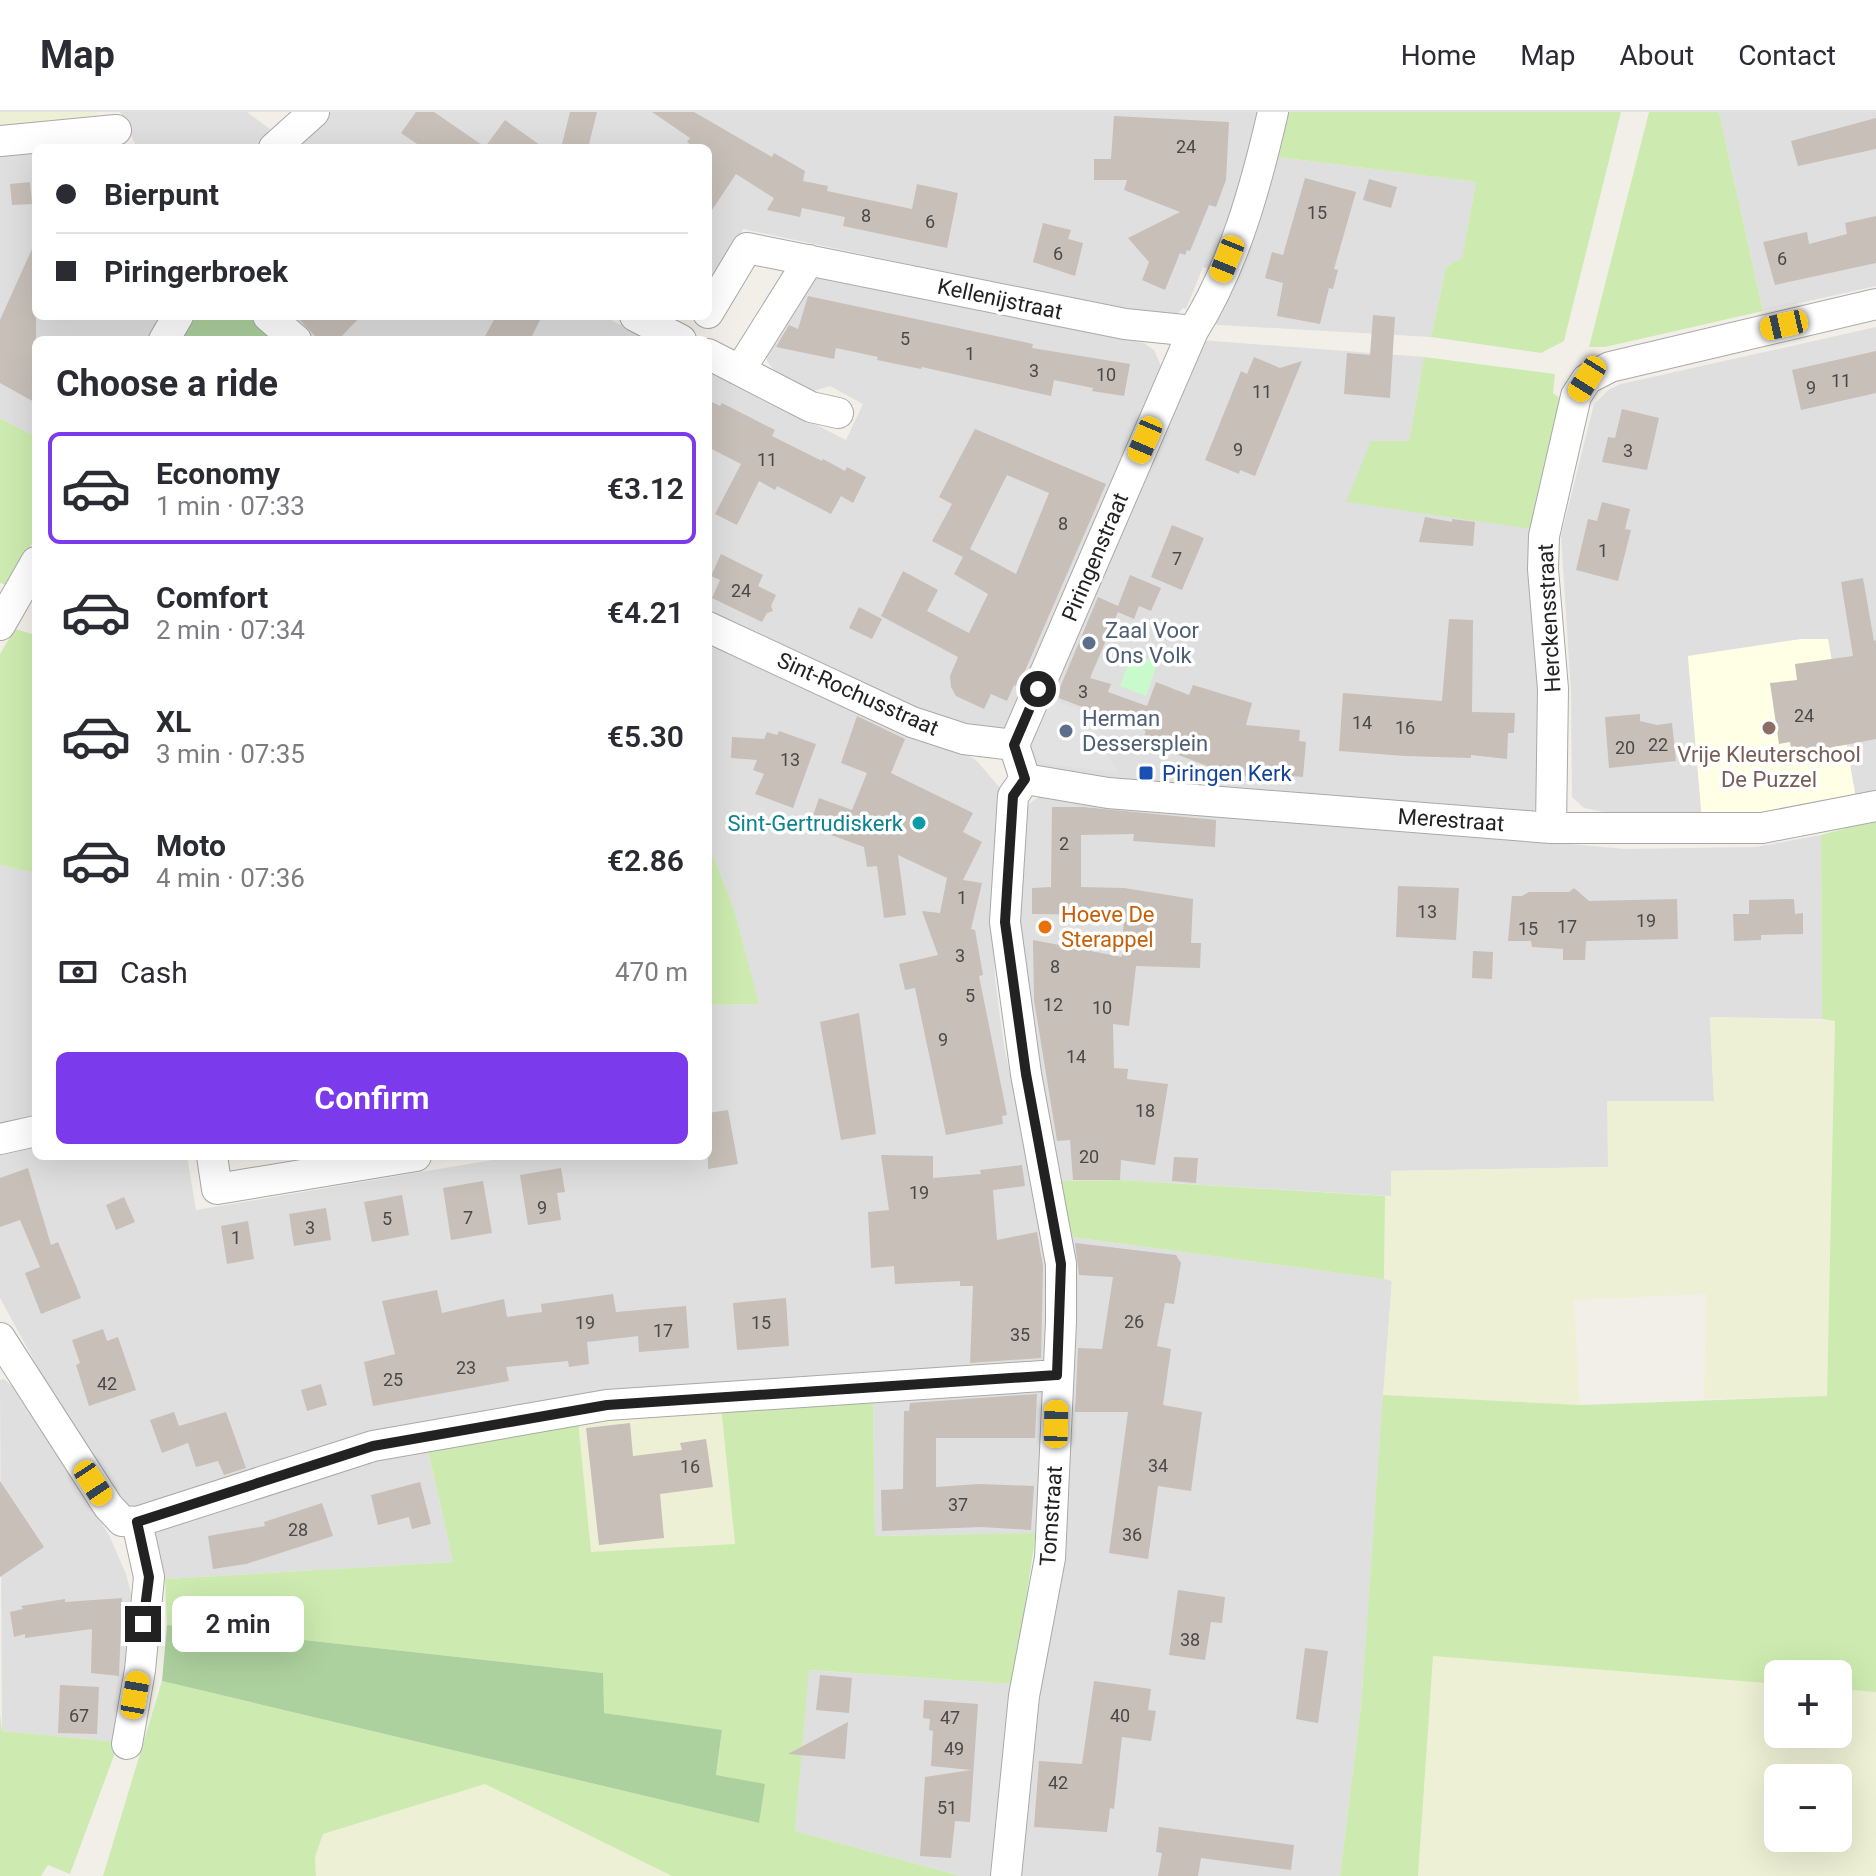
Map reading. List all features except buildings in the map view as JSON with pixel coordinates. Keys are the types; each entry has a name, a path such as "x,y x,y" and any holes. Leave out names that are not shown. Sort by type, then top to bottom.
{"street":[{"path":"278,144 314,112"},
{"name":"Piringenstraat","path":"1014,745 1237,236 1260,166 1273,112"},
{"path":"0,141 117,130"},
{"name":"Kellenijstraat","path":"712,307 747,248 1125,324 1193,331"},
{"path":"740,370 809,260"},
{"name":"Herckensstraat","path":"1551,828 1553,689 1543,569 1544,536 1576,396 1587,379 1610,367 1876,304"},
{"path":"273,320 291,336"},
{"path":"643,320 673,336"},
{"path":"712,356 811,407 838,413"},
{"path":"0,625 32,569"},
{"name":"Sint-Rochusstraat","path":"712,629 912,722 964,739 1014,745"},
{"path":"1014,745 1025,779"},
{"name":"Merestraat","path":"1025,779 1108,793 1551,828 1762,828 1876,806"},
{"name":"Tomstraat","path":"1006,1876 1024,1696 1050,1558 1061,1264 1026,1074 1005,922 1013,796 1025,779"},
{"path":"0,1139 32,1132"},
{"path":"213,1160 217,1189 392,1160"},
{"path":"0,1338 108,1506 122,1521 137,1522 373,1446 592,1407 836,1387 1057,1375"},
{"path":"127,1744 140,1670 149,1577 137,1522"}],"shaded area":[{"path":"0,112 98,112 95,121 0,131"},
{"path":"120,112 247,112 270,129 259,144 135,144"},
{"path":"324,112 1265,112 1215,271 1203,267 1186,309 1183,308 1176,315 1144,314 743,229 712,284 712,144 285,144"},
{"path":"1719,112 1876,112 1876,286 1763,311"},
{"path":"104,140 110,144 35,144"},
{"path":"32,144 32,320 159,320 149,336 32,336 32,435 0,418 0,146"},
{"path":"1270,156 1476,182 1462,259 1446,267 1431,337 1203,324"},
{"path":"820,276 1144,343 1154,350 1162,368 1017,720 998,734 958,726 712,623 712,372 846,440 863,404 830,386 814,391 774,370 767,361 767,351 813,278"},
{"path":"295,320 611,320 642,336 312,336"},
{"path":"1876,327 1876,794 1856,799 1828,639 1802,639 1688,656 1702,820 1605,820 1604,812 1584,808 1572,797 1571,692 1561,536 1594,404 1608,390 1621,384"},
{"path":"1200,340 1424,357 1409,442 1531,529 1540,686 1540,801 1530,816 1089,779 1036,767 1026,754"},
{"name":"Vrije Kleuterschool De Puzzel","path":"1802,639 1828,639 1856,799 1805,810 1702,820 1688,656"},
{"path":"712,642 946,742 976,760 1000,788 1002,819 993,911 995,979 1004,1046 1042,1226 1055,1316 1051,1361 635,1391 125,1510 74,1434 0,1298 0,1151 32,1145 32,1160 188,1160 196,1210 492,1160 712,1160 712,1005 758,1004 734,909 712,853"},
{"name":"Herman Dessersplein","path":"1043,696 1099,717 1102,745 1119,773 1041,763 1028,745"},
{"path":"1040,796 1625,849 1756,847 1821,835 1822,1019 1710,1017 1714,1101 1608,1101 1608,1167 1391,1171 1391,1196 1120,1180 1055,1181 1018,913 1024,815 1030,803"},
{"path":"0,865 32,872 32,1123 0,1129"},
{"path":"1710,1017 1835,1021 1827,1396 1704,1399 1706,1294 1574,1300 1580,1405 1383,1395 1392,1281 1384,1279 1385,1196 1391,1196 1391,1171 1608,1167 1607,1101 1714,1101"},
{"path":"1064,1236 1392,1280 1361,1706 1340,1876 1019,1876"},
{"path":"4,1379 18,1391 109,1535 126,1574 133,1601 119,1742 2,1731 0,1380"},
{"path":"1039,1386 1044,1394 1040,1533 875,1536 873,1393"},
{"path":"721,1406 735,1544 590,1553 578,1420"},
{"path":"426,1442 453,1562 165,1579 149,1526"},
{"path":"1432,1656 1764,1683 1764,1748 1852,1748 1852,1690 1876,1692 1876,1876 1418,1876"},
{"path":"808,1670 1013,1684 990,1876 961,1876 795,1831"},
{"path":"485,1784 672,1876 316,1876 315,1857 323,1834"}],"green space":[{"path":"1282,112 1621,112 1564,341 1541,353 1431,337 1446,267 1462,258 1476,182 1270,156"},
{"path":"1649,112 1719,112 1763,311 1605,347 1589,347"},
{"path":"184,320 253,320 278,336 230,336 174,336"},
{"path":"1424,357 1555,374 1553,393 1562,400 1531,529 1346,502 1371,441 1409,441"},
{"path":"0,418 32,435 32,543 9,586 0,583"},
{"path":"15,629 32,634 32,872 0,865 0,654"},
{"path":"1132,653 1158,662 1146,696 1120,686"},
{"path":"1876,820 1876,1692 1852,1690 1852,1660 1764,1660 1764,1683 1433,1656 1418,1876 1340,1876 1361,1706 1383,1395 1580,1405 1827,1396 1835,1021 1822,1019 1821,835"},
{"path":"712,853 734,909 759,1004 712,1005"},
{"path":"1120,1180 1385,1196 1384,1279 1064,1236 1055,1181"},
{"path":"873,1393 875,1536 1036,1533 1013,1684 809,1670 795,1831 961,1876 672,1876 485,1784 323,1834 315,1857 316,1876 103,1876 162,1681 759,1823 716,1776 722,1731 603,1713 603,1673 167,1625 165,1579 453,1562 427,1446 578,1420 591,1552 735,1544 721,1406"},
{"path":"167,1625 603,1673 604,1713 722,1730 716,1775 765,1784 759,1823 162,1681"},
{"path":"0,1715 2,1731 119,1742 70,1874 48,1865 41,1876 0,1876"}],"place":[{"name":"Zaal Voor Ons Volk","path":"1089,643"},
{"name":"Vrije Kleuterschool De Puzzel","path":"1769,728"},
{"name":"Herman Dessersplein","path":"1066,731"},
{"name":"Piringen Kerk","path":"1146,773"},
{"name":"Sint-Gertrudiskerk","path":"919,823"},
{"name":"Hoeve De Sterappel","path":"1045,927"}],"route":[{"path":"143,1624 149,1577 137,1522 373,1446 433,1433 607,1405 863,1385 1057,1375 1061,1264 1026,1074 1005,922 1013,796 1025,779 1014,745 1038,689"}]}
